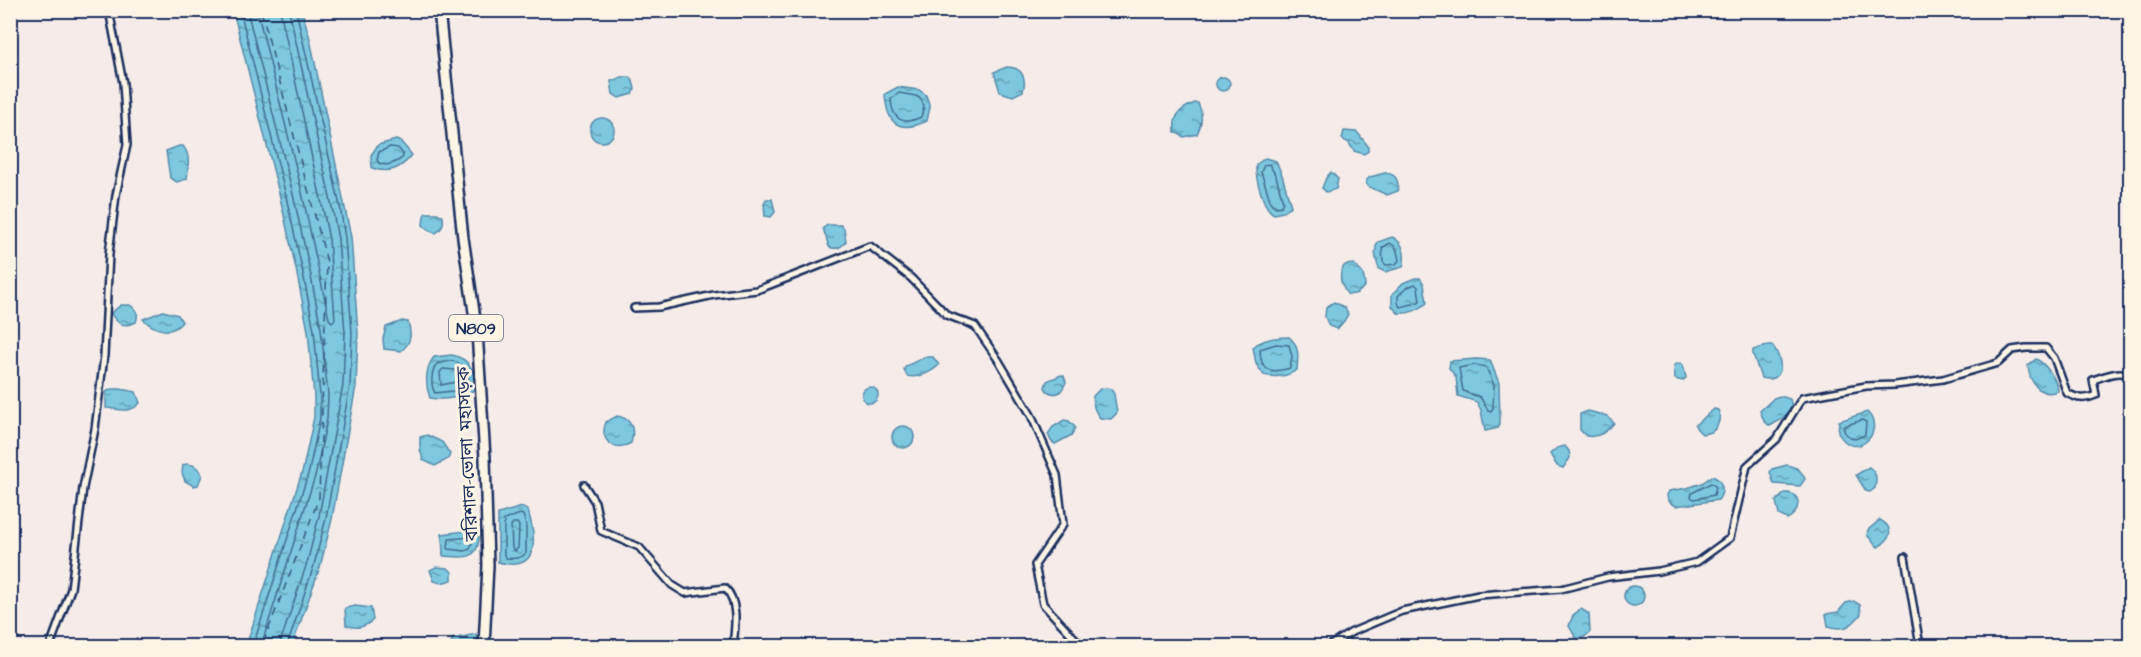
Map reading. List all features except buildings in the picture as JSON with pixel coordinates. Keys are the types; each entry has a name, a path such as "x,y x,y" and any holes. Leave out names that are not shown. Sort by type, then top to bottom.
{"highway":[{"name":"বরিশাল-ভোলা মহাসড়ক","path":"439,10 463,238 477,332 485,458 488,565 484,646"}],"street":[{"path":"50,646 70,589 83,488 95,429 104,356 109,254 116,195 127,145 123,83 109,10"},
{"path":"634,308 659,307 714,295 757,290 870,246 911,278 947,315 975,326 1031,415 1057,475 1063,524 1035,566 1043,604 1082,646"},
{"path":"1329,646 1336,645 1352,632 1402,611 1479,595 1561,589 1697,562 1730,538 1747,466 1777,439 1802,399 1866,386 1943,379 1998,363 2012,350 2026,348 2046,348 2054,358 2067,393 2077,398 2086,400 2096,395 2093,380 2109,374 2126,373 2130,375"},
{"path":"584,485 595,502 601,531 639,548 672,585 685,593 725,588 731,593 735,625 733,646"},
{"path":"1905,557 1920,646"}],"water":[{"path":"233,11 302,11 310,39 351,237 358,333 356,386 332,519 320,567 292,646 246,646 303,469 314,417 314,396 308,331 296,269"},
{"path":"1007,67 1020,71 1024,78 1023,91 1013,96 1000,92 994,72"},
{"path":"630,77 635,89 632,94 619,98 613,94 611,81"},
{"path":"1223,77 1228,79 1230,84 1228,89 1223,91 1218,89 1216,84 1218,79"},
{"path":"898,87 919,90 926,95 930,107 927,121 908,126 896,124 888,113 885,94"},
{"path":"1198,103 1201,111 1200,126 1197,134 1184,137 1175,132 1176,117 1182,110"},
{"path":"602,118 607,119 613,125 613,135 607,141 602,142 597,141 591,135 590,130 591,125 597,119"},
{"path":"1344,131 1357,132 1368,146 1368,151 1364,154 1354,151 1349,143 1342,139"},
{"path":"396,140 401,142 412,155 404,164 394,169 372,168 371,155 378,145"},
{"path":"183,146 186,150 188,166 187,179 177,182 170,178 166,151"},
{"path":"1265,158 1276,161 1282,175 1291,206 1283,212 1274,214 1270,211 1260,192 1256,165"},
{"path":"1331,172 1338,179 1336,189 1326,192 1322,188"},
{"path":"1385,173 1392,174 1396,178 1398,191 1387,195 1367,186 1366,181 1370,177"},
{"path":"766,199 772,199 775,212 771,217 765,216"},
{"path":"426,213 437,213 443,216 442,226 436,233 423,225"},
{"path":"828,225 841,225 844,228 846,241 841,246 829,247 823,228"},
{"path":"1392,237 1403,249 1403,267 1385,272 1379,269 1376,248 1378,242"},
{"path":"1354,264 1363,274 1365,285 1358,293 1347,294 1342,283 1341,272 1345,265"},
{"path":"1420,278 1424,284 1427,303 1413,311 1398,313 1392,306 1392,294 1403,283"},
{"path":"1334,302 1344,307 1348,314 1337,329 1329,326 1325,317 1326,307"},
{"path":"121,305 130,305 137,312 136,322 125,325 115,320 111,313"},
{"path":"163,311 178,315 182,322 173,329 162,330 143,319"},
{"path":"402,321 408,322 410,338 407,345 401,351 384,349 383,339 386,327"},
{"path":"1289,337 1297,348 1297,370 1281,376 1264,375 1256,364 1253,347 1270,339"},
{"path":"1773,346 1780,364 1778,374 1775,378 1769,379 1761,378 1753,354 1753,350"},
{"path":"452,355 463,359 470,367 473,372 474,390 453,398 430,398 427,377 431,361 434,357"},
{"path":"925,357 933,357 939,365 916,377 907,376 904,369 906,366"},
{"path":"2036,359 2050,373 2056,382 2058,391 2045,392 2036,387 2030,377 2028,365"},
{"path":"1490,360 1499,383 1500,425 1498,428 1485,431 1477,402 1458,396 1456,377 1449,368 1450,361"},
{"path":"1680,363 1683,365 1686,378 1682,381 1675,379 1674,365"},
{"path":"1061,375 1064,376 1066,382 1061,391 1054,394 1047,391 1045,387 1047,381"},
{"path":"870,387 876,389 878,395 876,401 870,403 864,401 862,395 864,389"},
{"path":"111,389 136,392 140,403 128,410 106,408 106,392"},
{"path":"1100,389 1111,389 1114,394 1117,413 1111,419 1100,418 1094,405 1093,396"},
{"path":"1780,396 1790,399 1792,407 1784,418 1770,426 1764,421 1760,411 1774,398"},
{"path":"1714,409 1719,413 1718,425 1712,432 1702,434 1695,425"},
{"path":"1588,411 1607,416 1614,423 1602,434 1586,436 1580,430 1580,414"},
{"path":"1867,412 1872,420 1871,436 1859,445 1852,445 1844,441 1838,432 1839,421"},
{"path":"617,416 626,419 631,425 633,434 631,443 625,446 610,443 604,434 606,422"},
{"path":"1064,420 1069,421 1075,427 1072,435 1055,444 1048,434 1053,427"},
{"path":"903,426 913,433 914,437 907,447 903,448 893,441 892,437 899,427"},
{"path":"427,435 442,442 450,454 448,459 435,466 423,460 420,449 420,437"},
{"path":"1565,446 1570,458 1563,468 1557,466 1550,454 1557,448"},
{"path":"183,465 194,465 202,475 198,485 194,486 185,481 182,473"},
{"path":"1787,465 1802,473 1805,479 1800,486 1774,484 1770,472 1772,469"},
{"path":"1869,467 1876,479 1875,488 1870,492 1866,491 1856,475"},
{"path":"1712,476 1719,480 1722,486 1722,493 1718,500 1676,506 1668,501 1669,491 1702,483"},
{"path":"1785,493 1795,496 1798,504 1795,513 1787,519 1779,515 1776,501"},
{"path":"522,507 528,511 531,522 532,552 521,563 498,562 498,514"},
{"path":"1880,520 1888,527 1889,534 1886,541 1878,547 1867,535 1868,530"},
{"path":"474,530 479,537 476,551 463,557 443,556 442,534"},
{"path":"436,567 448,568 452,572 452,580 441,583 434,581 430,570"},
{"path":"1634,586 1641,589 1644,596 1641,603 1634,606 1627,603 1624,596 1627,589"},
{"path":"1854,601 1860,605 1861,614 1854,622 1843,628 1828,626 1826,614 1838,612 1846,603"},
{"path":"355,606 371,608 373,620 360,627 346,625 345,608"},
{"path":"1581,609 1589,614 1590,632 1584,637 1576,638 1569,626 1573,615"},
{"path":"476,634 478,646 451,646 452,639"}],"ferry route":[{"path":"261,10 327,262 319,498 262,646"}]}
